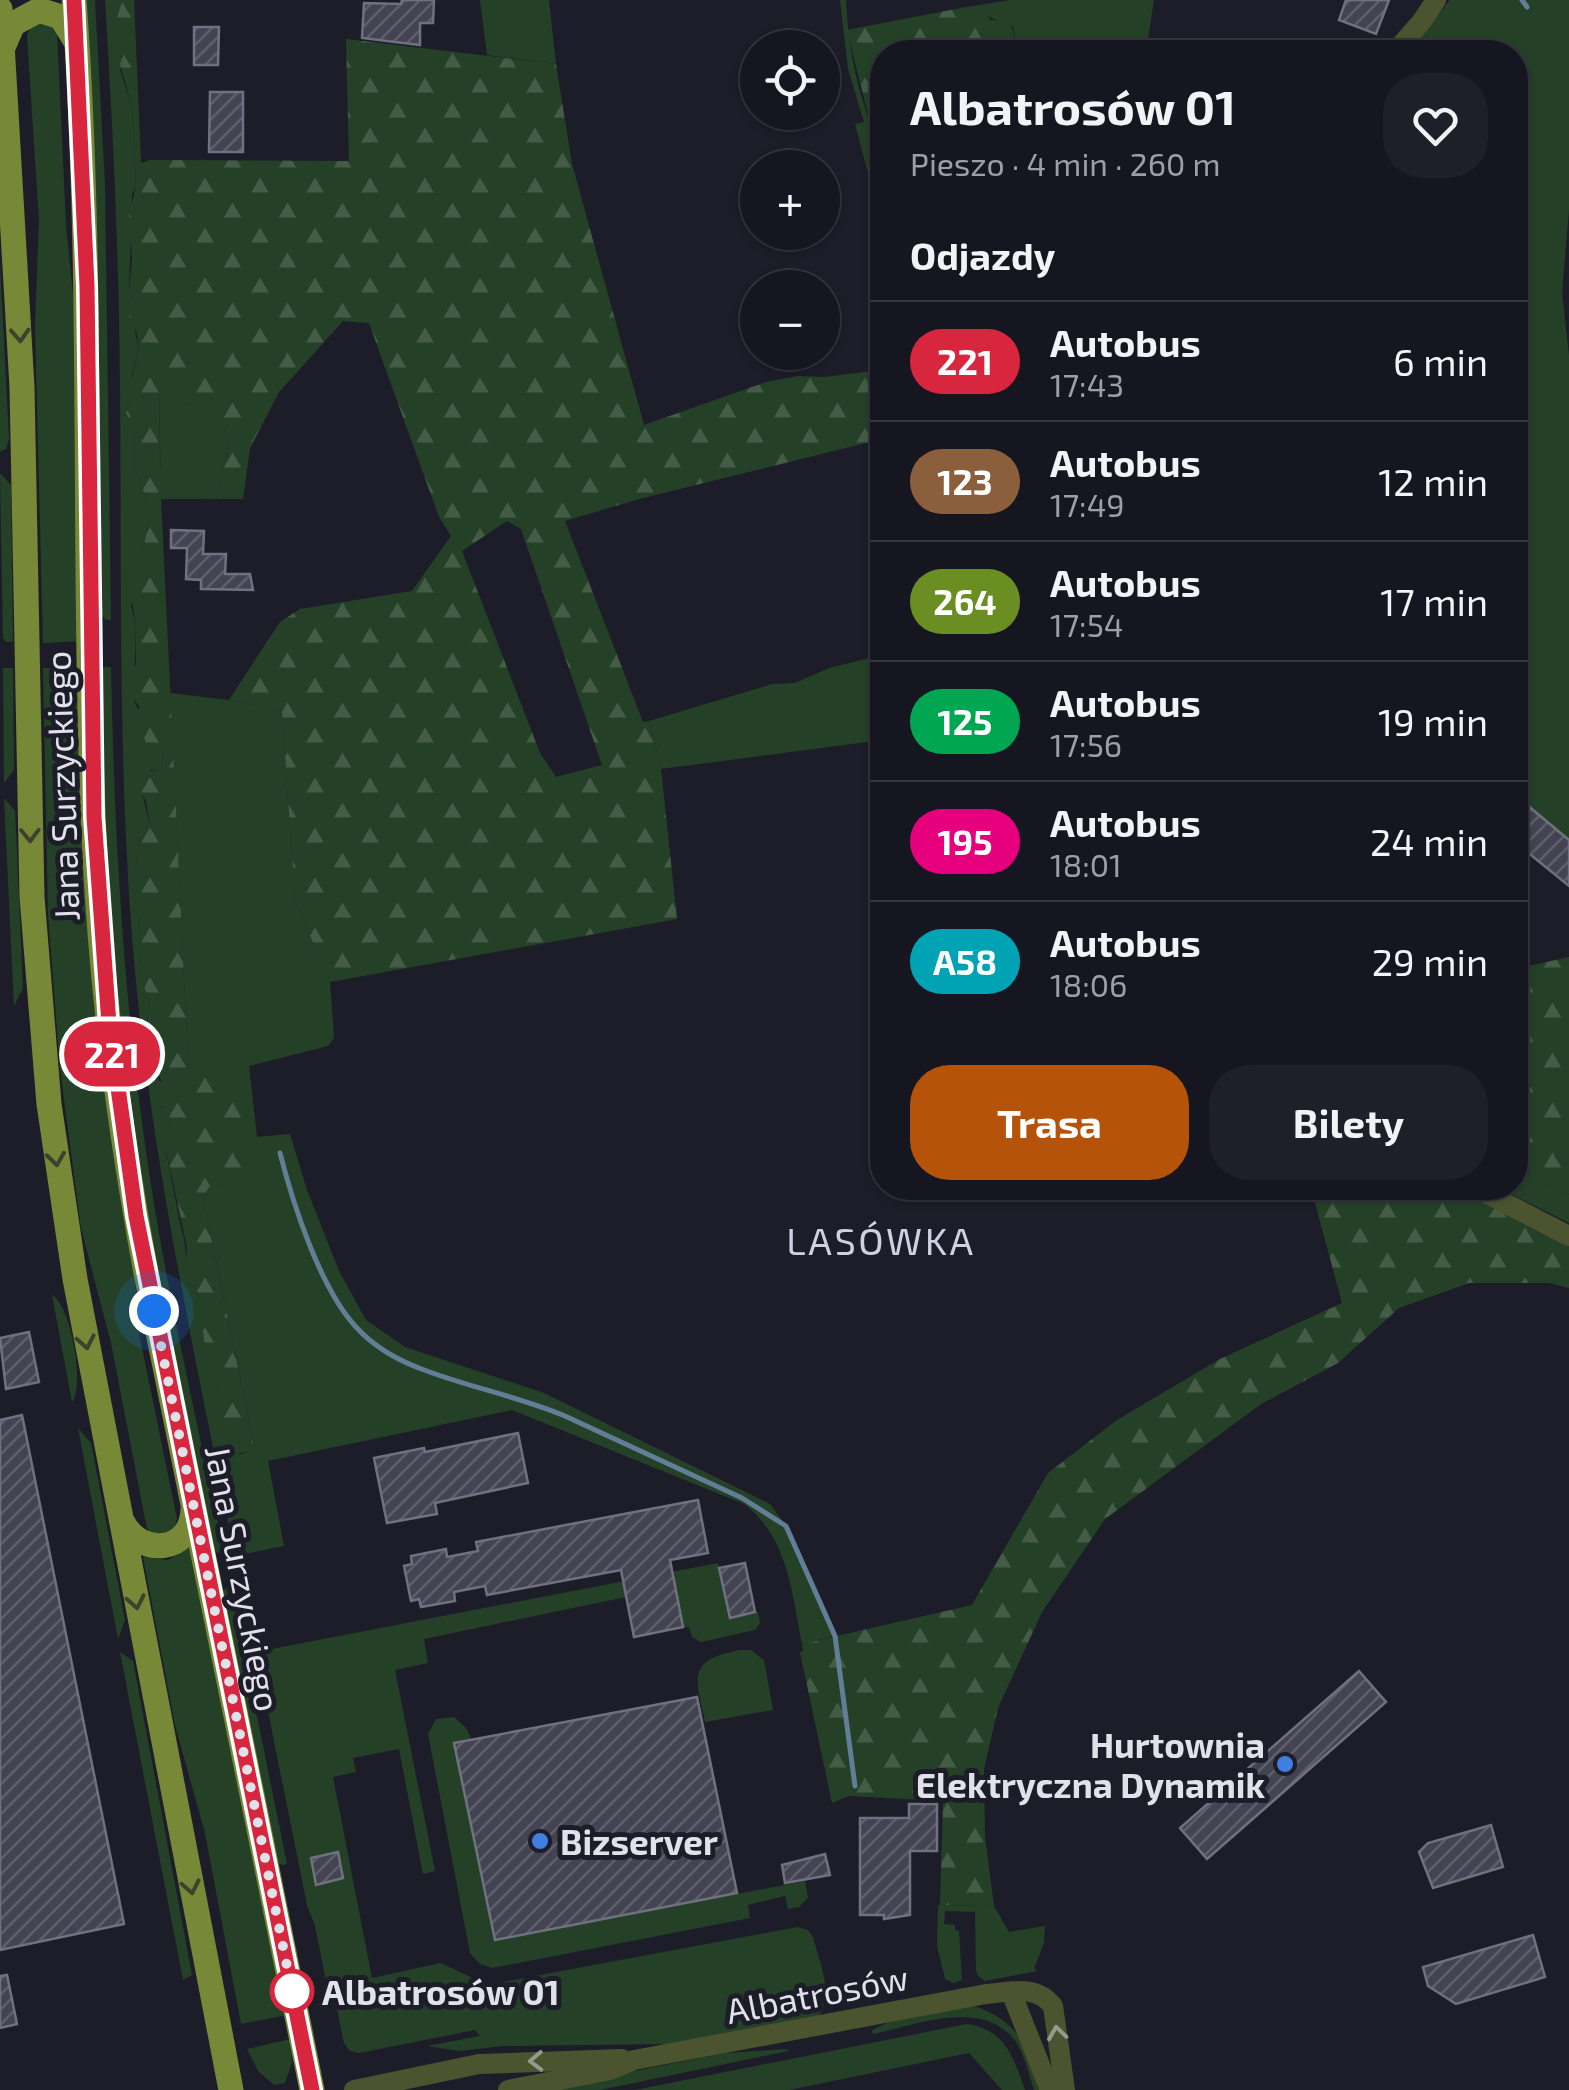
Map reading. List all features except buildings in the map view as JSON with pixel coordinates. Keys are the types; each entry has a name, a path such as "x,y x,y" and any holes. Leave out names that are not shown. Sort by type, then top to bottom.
{"main road":[{"name":"Jana Surzyckiego","path":"74,0 87,286 93,790 111,1042 130,1184 312,2090"},
{"name":"Jana Surzyckiego","path":"0,9 22,387 32,896 40,1022 69,1246 231,2090"},
{"path":"4,55 5,40 14,24 38,10 56,13 66,21 78,53"},
{"path":"117,1507 133,1538 160,1547 186,1534 193,1519 193,1501"}],"street":[{"path":"1405,40 1436,0"},
{"path":"1499,1200 1569,1236"},
{"path":"1020,1990 1050,2090"},
{"path":"1020,1990 1047,1998 1054,2006 1065,2090"},
{"name":"Albatrosów","path":"508,2090 610,2070 634,2060 1020,1990"},
{"name":"Albatrosów","path":"354,2090 492,2063 634,2060"}],"green space":[{"path":"84,0 95,0 105,185 111,620 100,614"},
{"path":"105,0 119,0 121,4 120,27 127,49 120,70 132,107 136,186 132,194 129,292 136,304 134,326 139,351 126,413 135,430 134,465 151,513 142,553 143,575 131,606 136,624 134,701 155,745 162,747 163,769 150,770 142,793 150,825 139,843 133,888 141,932 139,968 150,1008 144,1036 146,1056 159,1081 177,1085 182,1094 161,1106 170,1117 165,1146 189,1276 197,1291 219,1395 239,1455 255,1449 203,1198 209,1187 248,1179 198,1070 188,1059 170,693 282,712 295,901 330,982 334,1038 328,1046 249,1066 257,1137 290,1134 339,1271 366,1320 405,1347 544,1393 770,1504 786,1526 835,1636 802,1644 779,1549 759,1517 744,1504 512,1410 268,1461 284,1546 235,1556 166,1199 144,1055 136,982 123,759 118,289"},
{"path":"119,0 134,0 141,163 349,161 346,39 556,64 572,164 644,425 766,382 870,371 870,442 565,521 643,722 649,721 661,769 677,919 330,982 295,901 282,712 229,700 280,622 300,609 412,591 451,536 439,517 369,323 343,321 279,392 250,448 243,499 216,499 229,448 222,420 159,392 160,467 168,482 190,481 199,499 161,499 188,1059 198,1070 236,1069 248,1180 209,1187 203,1198 255,1450 232,1455 219,1421 217,1384 205,1345 197,1291 185,1279 187,1247 165,1146 170,1117 159,1098 172,1091 176,1095 181,1093 176,1085 165,1086 146,1056 144,1036 150,1008 139,968 141,932 133,888 139,843 150,825 146,801 137,784 139,774 163,768 162,747 147,745 138,722 139,706 129,693 136,665 131,595 142,575 142,553 151,513 134,465 135,430 126,413 139,351 129,316 136,304 129,292 129,216 136,186 132,107 120,64 125,46 117,19","holes":["507,521 521,529 602,765 556,777 540,753 462,551"]},
{"path":"480,0 549,0 556,64 487,55"},
{"path":"840,0 846,0 853,62 870,122 870,180 855,124 864,122 848,69"},
{"path":"1010,0 1154,0 1148,40 1016,40 1013,27 966,7"},
{"path":"1450,0 1569,0 1569,210 1562,293 1569,355 1569,839 1528,805 1528,40 1417,40"},
{"path":"966,7 984,12 991,20 1006,22 1015,40 870,40 870,122 847,30"},
{"path":"48,21 57,33 66,225 77,335 81,641 43,643 35,327 39,220 27,36 30,27"},
{"path":"0,264 9,439 6,449 0,452"},
{"path":"159,392 222,420 229,448 216,499 161,498"},
{"path":"0,473 11,485 13,642 3,638"},
{"path":"870,658 870,742 661,769 649,721 772,684 795,683 829,668"},
{"path":"101,667 111,667 120,899 143,1130 170,1291 225,1557 214,1550 186,1416 146,1214 125,1078 108,882"},
{"path":"3,668 13,668 14,770 4,783"},
{"path":"43,668 81,668 140,1338 177,1519 173,1533 152,1534 147,1529 111,1343 81,1228 60,1069 48,914"},
{"path":"4,798 15,811 23,988 14,1006"},
{"path":"1569,957 1569,1195 1528,1174 1528,966"},
{"path":"1528,1174 1569,1195 1569,1223 1523,1200 1528,1200"},
{"path":"1314,1200 1477,1200 1569,1245 1569,1288 1550,1283 1469,1283 1399,1308 1338,1363 1261,1404 1105,1519 1042,1612 998,1708 984,1769 985,1837 994,1906 940,1905 943,1801 849,1796 832,1803 800,1652 802,1644 972,1605 1048,1473 1117,1420 1220,1359 1342,1303"},
{"path":"52,1295 65,1314 74,1346 77,1380 72,1402"},
{"path":"78,1428 91,1443 125,1620 118,1639"},
{"path":"190,1547 287,2015 241,2024 205,1833 175,1725 143,1557 168,1560"},
{"path":"718,1563 730,1617 758,1612 760,1623 755,1630 701,1642 692,1637 689,1627 683,1627 674,1587 424,1639 428,1663 395,1670 435,1871 423,1874 399,1749 353,1758 356,1772 333,1777 372,1978 441,1963 487,1985 798,1927 808,1930 813,1937 822,1968 825,1999 818,2016 667,2044 503,2046 459,2051 427,2046 480,2036 475,2030 359,2053 350,2051 344,2043 336,2004 331,2005 307,1905 256,1652"},
{"path":"230,1583 287,1864 282,1865 275,1861 223,1592"},
{"path":"751,1650 764,1660 773,1710 705,1722 699,1672 711,1659"},
{"path":"120,1652 133,1661 192,1975 183,1980"},
{"path":"454,1717 472,1740 454,1744 495,1940 805,1881 808,1898 799,1907 788,1909 785,1896 748,1905 750,1918 492,1968 480,1964 470,1953 428,1734 436,1719"},
{"path":"938,1905 994,1906 1009,1932 1045,1926 1044,1943 1034,1968 1037,1971 985,1981 976,1970 975,1912 945,1911 944,1924 955,1925 959,1931 962,1980 953,1983 945,1979 937,1946"},
{"path":"974,2006 1012,2028 1026,2049 1043,2090 1034,2090 1014,2039 983,2020 947,2018 873,2034 872,2030 898,2018"},
{"path":"967,2024 999,2039 1012,2056 1025,2090 1002,2090 969,2053 789,2090 635,2090"},
{"path":"291,2039 292,2062 285,2083 274,2085 258,2071 247,2049"},
{"path":"788,2049 600,2090 540,2090 725,2053"}],"waterway":[{"path":"1522,0 1527,7"},
{"path":"280,1153 300,1220 331,1291 356,1327 380,1347 427,1371 565,1416 742,1498 786,1526 835,1636 855,1786"}],"bus line":[{"name":"221","path":"74,0 87,286 94,817 109,1024 136,1216 312,2090"}],"place":[{"name":"Hurtownia Elektryczna Dynamik","path":"1285,1764"},
{"name":"Bizserver","path":"540,1841"},
{"name":"Albatrosów 01","path":"292,1991"}],"district":[{"name":"LASÓWKA","path":"881,1240"}],"route":[{"path":"154,1311 292,1991"}]}
